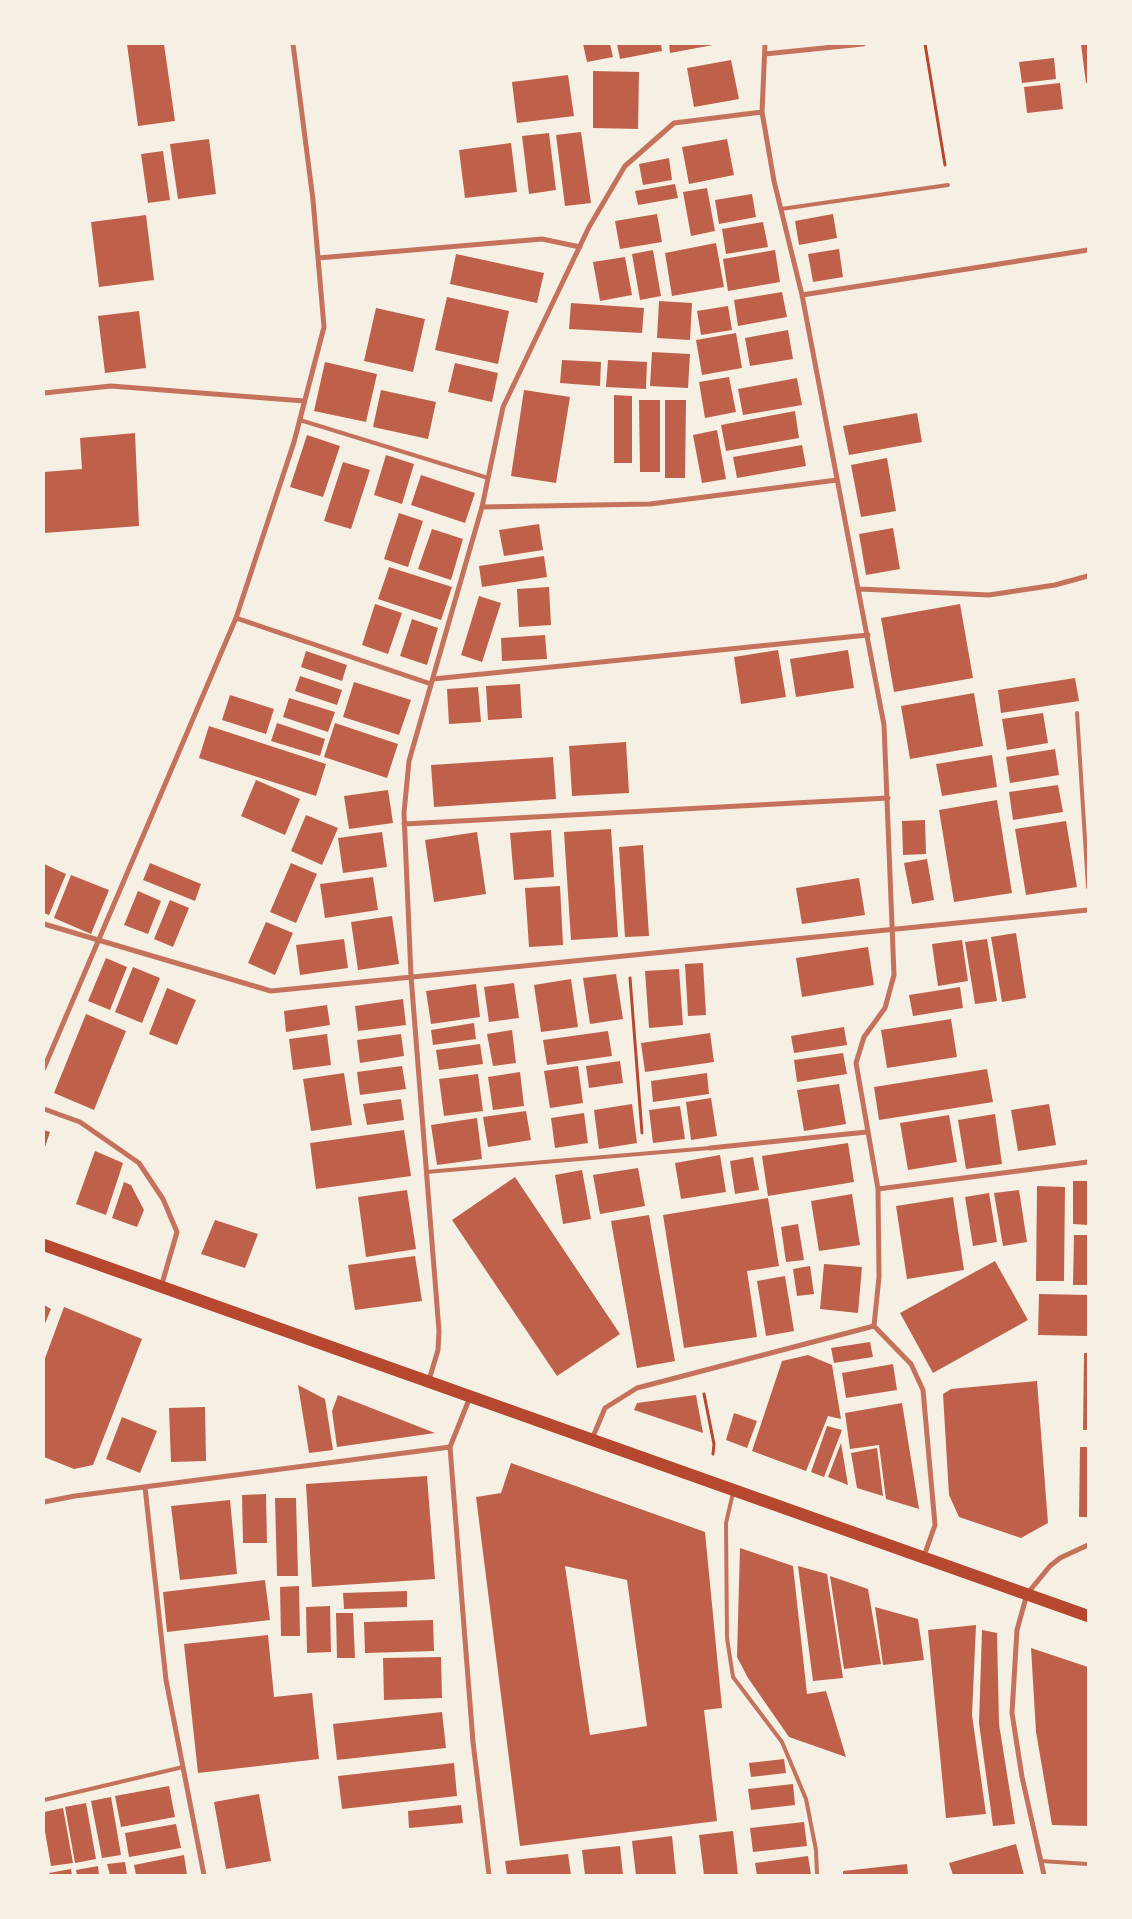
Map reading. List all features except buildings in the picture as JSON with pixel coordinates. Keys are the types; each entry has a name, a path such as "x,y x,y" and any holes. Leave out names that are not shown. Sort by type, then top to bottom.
{"main road":[{"path":"44,1245 1088,1616"}],"street":[{"path":"44,1068 236,618 300,420 324,327 313,200 293,44"},
{"path":"765,44 762,112 781,209 802,295 860,589 884,725 894,975 885,1008 864,1037 856,1063 878,1189 879,1277 874,1326"},
{"path":"765,54 863,44"},
{"path":"428,1383 438,1350 439,1331 411,976 404,824 408,761 482,507 503,407 580,247 626,166 674,123 762,112"},
{"path":"318,258 542,239 580,247"},
{"path":"802,295 1088,250"},
{"path":"44,393 111,386 304,401"},
{"path":"482,507 650,504 837,480"},
{"path":"860,589 989,595 1056,585 1088,576"},
{"path":"236,618 432,682 868,635"},
{"path":"404,824 888,798"},
{"path":"44,924 271,991 1088,910"},
{"path":"44,1109 80,1122 139,1163 163,1199 177,1232 161,1287"},
{"path":"710,1148 867,1132"},
{"path":"878,1189 1088,1162"},
{"path":"592,1440 605,1408 637,1388 874,1326"},
{"path":"874,1326 911,1364 923,1390 934,1525 924,1557"},
{"path":"470,1397 450,1447 473,1742 489,1875"},
{"path":"44,1502 75,1496 450,1447"},
{"path":"145,1487 166,1680 204,1875"},
{"path":"1044,1875 1022,1777 1012,1713 1018,1630 1027,1594 1050,1566 1060,1558 1088,1545"}],"lane":[{"path":"781,209 948,185"},
{"path":"300,420 488,478"},
{"path":"1077,713 1088,887"},
{"path":"426,1172 710,1148"},
{"path":"733,1491 726,1522 727,1638 734,1677 782,1742 806,1799 816,1850 817,1875"},
{"path":"44,1800 183,1767"},
{"path":"1041,1861 1088,1864"}],"path":[{"path":"924,44 948,185"},
{"path":"629,956 643,1154"},
{"path":"698,1372 714,1444 708,1482"}]}
